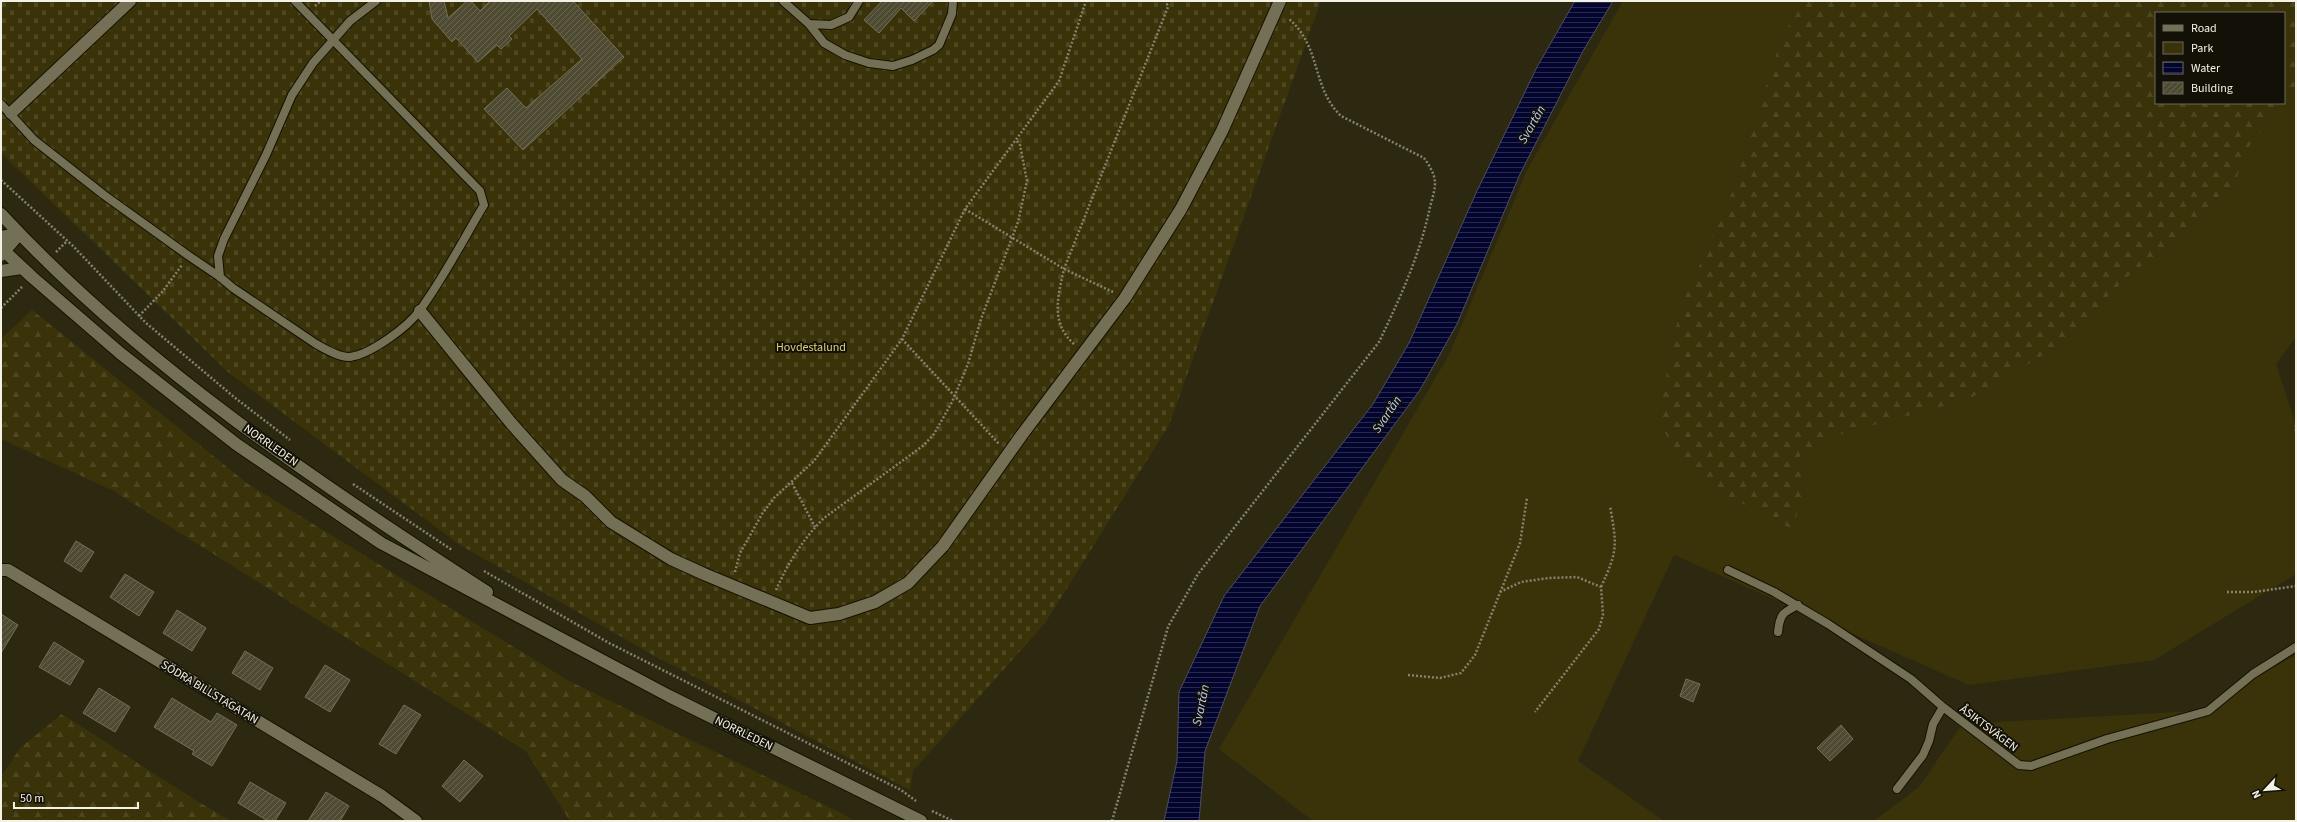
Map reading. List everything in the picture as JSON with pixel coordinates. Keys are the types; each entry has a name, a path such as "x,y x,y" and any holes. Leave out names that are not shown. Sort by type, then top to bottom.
{"street":[{"path":"11,113 130,1"},
{"path":"420,311 511,423 562,480 586,496 611,522 671,559 731,586 810,618 832,615 875,602 908,583 943,546 1008,454 1125,298 1191,190 1222,131 1279,4"},
{"name":"NORRLEDEN","path":"1,214 19,234 77,289 141,346 230,415 394,532 567,644"},
{"path":"1,237 19,234"},
{"path":"2,251 19,234"},
{"name":"NORRLEDEN","path":"2,251 132,362 236,444 303,492 381,543 567,644 921,821"},
{"path":"1,271 22,268"},
{"name":"SÖDRA BILLSTAGATAN","path":"1,570 8,570 109,630 382,796 416,821"}],"lane":[{"path":"1,104 11,113 34,140 104,195 220,277 233,288 316,344 330,352 349,357 370,349 386,339 420,311 484,205 484,201 480,191 295,1"},
{"path":"220,277 218,256 224,239 266,155 292,95 313,63 334,41 350,21 376,1"},
{"path":"783,1 809,24 824,43 845,55 869,62 893,66 912,60 933,50 939,45 952,14 953,1"},
{"path":"809,24 831,24 849,17 859,1"},
{"name":"ÅSIKTSVÄGEN","path":"1728,570 1798,605 1911,680 1943,707 2019,765 2031,766 2107,739 2208,711 2253,674 2296,647"},
{"path":"1778,632 1780,618 1785,611 1798,605"},
{"path":"1897,788 1923,755 1929,741 1933,724 1943,707"}],"path":[{"path":"731,586 740,553 750,533 774,498 792,483 814,461 902,339 965,209 1060,81 1086,1"},
{"path":"1084,354 1065,336 1056,305 1064,269 1168,7 1166,1"},
{"path":"1112,821 1168,627 1180,603 1198,574 1379,342 1399,301 1416,260 1427,224 1435,182 1431,168 1424,158 1341,116 1331,106 1309,44 1300,28 1279,4"},
{"path":"771,601 790,562 803,541 815,527 824,518 924,445 934,434 955,397 975,344 981,319 1013,238 1027,181 1020,145 1016,140"},
{"path":"1,180 73,246 139,316 234,397 294,443"},
{"path":"965,209 1064,269 1125,298"},
{"path":"139,316 163,291 189,256"},
{"path":"1,308 32,277"},
{"path":"902,339 1008,454"},
{"path":"2296,425 2296,433"},
{"path":"351,483 457,554"},
{"path":"792,483 815,527"},
{"path":"1408,675 1440,678 1461,673 1475,655 1520,543 1527,498"},
{"path":"1535,712 1599,629 1603,615 1601,587 1614,558 1616,542 1610,506"},
{"path":"483,571 602,640 901,790 920,805"},
{"path":"1500,592 1520,582 1549,578 1577,577 1601,587"},
{"path":"2227,592 2254,592 2296,586"},
{"path":"925,807 953,821"}],"green space":[{"name":"Hovdestalund","path":"1,1 1321,1 1169,425 1045,623 913,771 910,790 653,655 460,545 228,372 1,153"},
{"path":"1623,1 2296,1 2296,337 2276,364 2296,425 2296,574 2154,660 1969,685 1674,555 1578,761 1664,821 1313,821 1219,749 1450,353 1527,170"},
{"path":"1805,1 2296,1 2296,85 2285,99 2285,12 2155,12 2155,104 2281,104 2247,149 2231,193 2187,236 2132,272 2060,345 1969,399 1830,437 1800,455 1802,499 1792,529 1699,481 1657,422 1680,309 1734,188 1782,36"},
{"path":"32,310 248,484 569,681 843,814 854,821 570,821 526,751 112,490 1,439 1,339"},
{"path":"2296,655 2296,821 1874,821 1919,787 1962,724 2197,711"},
{"path":"62,714 192,798 231,821 1,821 1,777 20,748"}],"water":[{"name":"Svartån","path":"1575,1 1613,1 1583,51 1520,174 1457,324 1420,390 1260,606 1205,751 1199,821 1164,821 1177,761 1179,692 1224,596 1373,404 1409,343 1476,193 1537,67"}],"building":[{"path":"429,1 444,1 448,18 467,1 471,1 480,11 490,1 573,1 624,57 523,150 484,109 507,88 526,108 582,59 537,9 509,36 512,39 501,49 497,45 478,62 456,38 452,42 432,19"},
{"path":"882,1 933,1 914,21 901,8 879,33 864,20"},
{"path":"76,541 94,552 81,572 64,561"},
{"path":"125,574 154,592 139,616 110,597"},
{"path":"177,610 206,628 192,651 163,633"},
{"path":"1,614 18,625 1,653"},
{"path":"54,642 84,661 70,685 39,667"},
{"path":"245,651 273,668 260,690 232,673"},
{"path":"325,665 350,680 330,712 305,697"},
{"path":"1686,679 1700,684 1693,702 1680,696"},
{"path":"99,688 130,707 115,732 83,713"},
{"path":"172,698 211,722 217,713 237,725 212,766 192,754 194,751 154,727"},
{"path":"404,705 421,715 396,754 379,744"},
{"path":"1841,725 1853,739 1830,761 1817,748"},
{"path":"464,760 483,776 460,802 442,786"},
{"path":"250,782 286,803 275,821 268,821 238,803"},
{"path":"326,792 349,806 340,821 308,821"}]}
